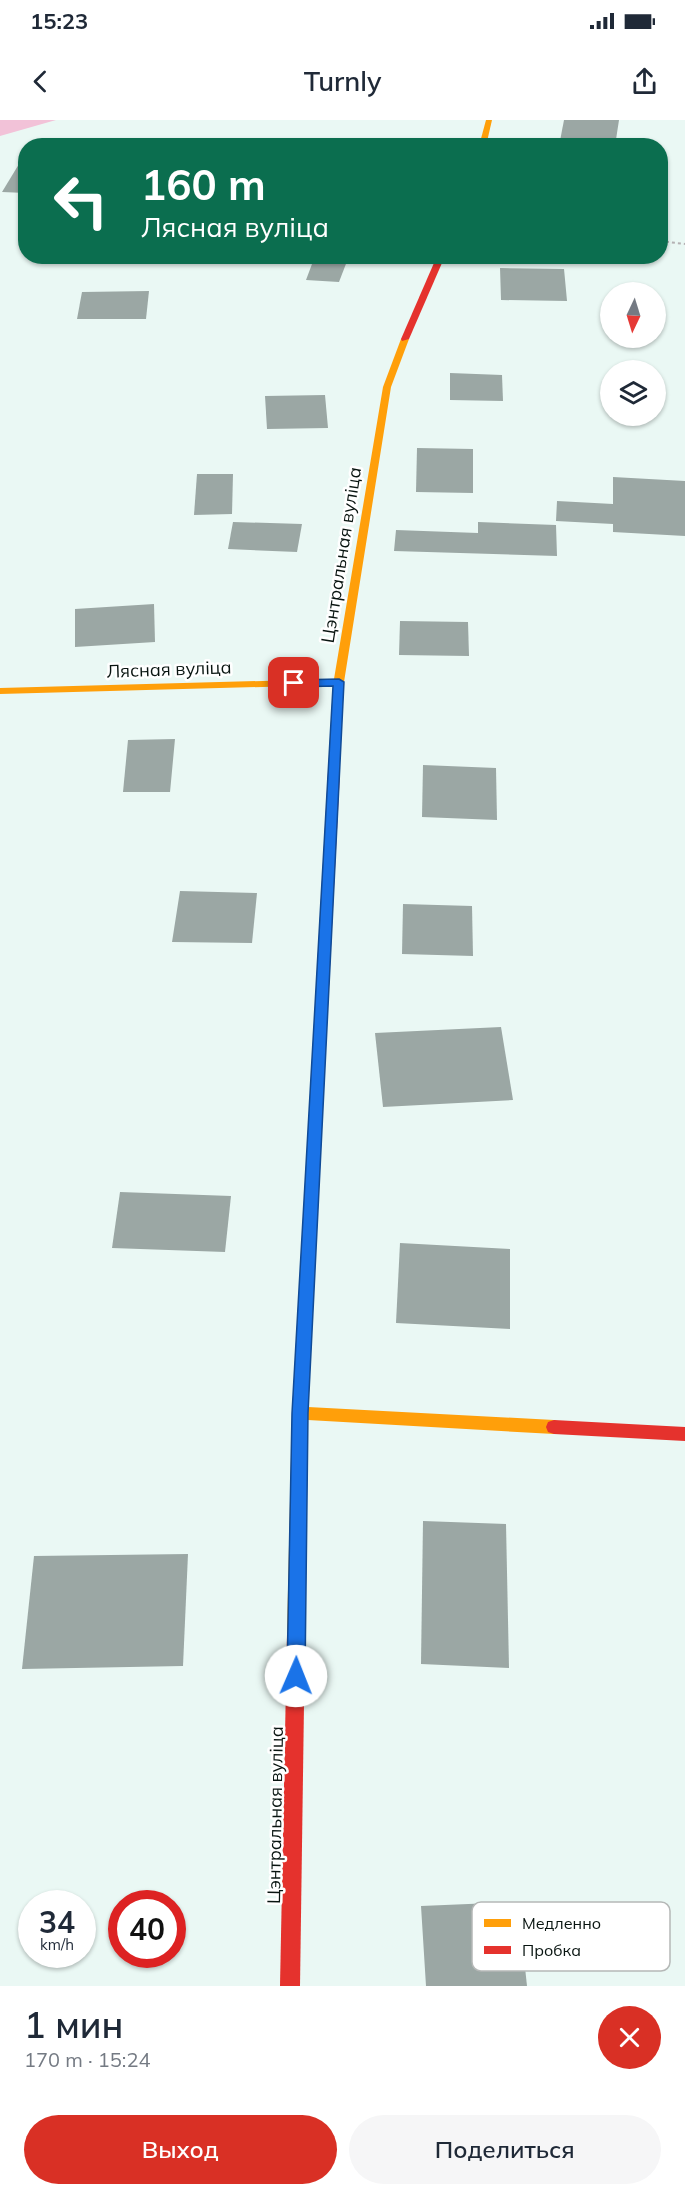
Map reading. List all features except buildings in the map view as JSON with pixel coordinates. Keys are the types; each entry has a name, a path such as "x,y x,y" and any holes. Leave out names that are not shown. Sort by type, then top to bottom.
{"street":[{"path":"484,138 489,120"},
{"name":"Цэнтральная вуліца","path":"290,1986 300,1413 339,682 387,387 418,306 437,264"},
{"name":"Лясная вуліца","path":"0,691 339,682"},
{"path":"300,1413 685,1434"}],"path":[{"path":"668,242 685,244"}],"shaded area":[{"path":"0,120 56,120 0,136"}],"traffic: slow":[{"path":"484,138 489,120"},
{"path":"334,772 339,682 387,387 405,339"},
{"path":"0,691 339,682"},
{"path":"296,1634 300,1413 308,1259"},
{"path":"300,1413 554,1427"}],"traffic: jam":[{"path":"405,339 438,264"},
{"path":"308,1259 334,772"},
{"path":"554,1427 685,1434"},
{"path":"290,1986 296,1634"}],"route":[{"path":"294,683 339,682 300,1413 296,1676"}]}
